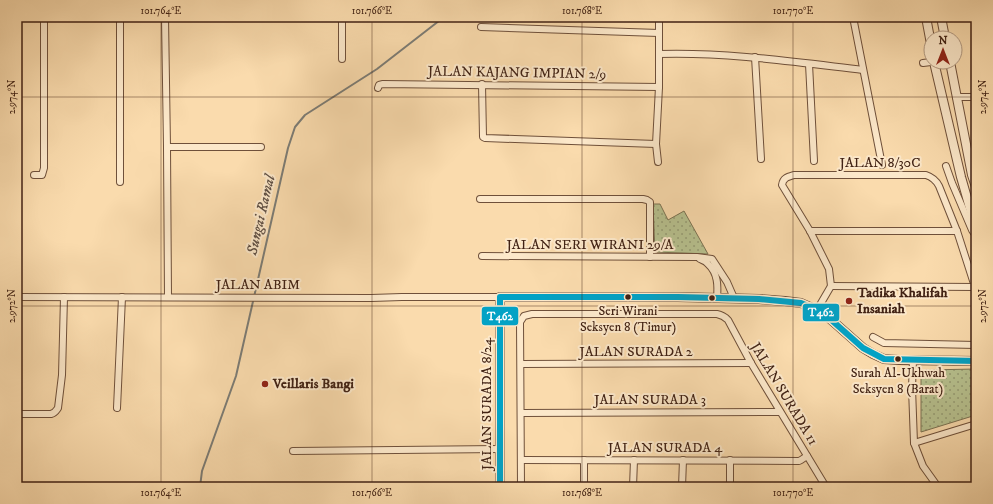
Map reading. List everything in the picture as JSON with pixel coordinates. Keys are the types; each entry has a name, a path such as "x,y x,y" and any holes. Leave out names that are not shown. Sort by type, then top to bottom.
{"street":[{"path":"34,175 42,175 44,168 44,17"},
{"path":"120,17 120,182"},
{"path":"165,17 168,297"},
{"path":"342,17 342,59"},
{"path":"658,162 656,144 659,17"},
{"path":"853,17 882,165"},
{"path":"926,17 928,30"},
{"path":"941,17 943,30"},
{"path":"481,27 659,33"},
{"path":"659,54 714,55 755,58 863,70"},
{"path":"755,58 761,160"},
{"path":"809,64 814,161"},
{"path":"936,70 961,178 976,229"},
{"path":"951,70 972,175 976,187"},
{"name":"JALAN KAJANG IMPIAN 2/9","path":"378,88 379,85 383,84 658,87"},
{"path":"482,84 485,138 656,144"},
{"path":"956,97 976,97"},
{"path":"167,147 260,147"},
{"path":"946,166 972,230 976,236"},
{"name":"JALAN 8/30C","path":"810,231 782,185 783,181 787,177 794,175 926,175 932,177 940,186 975,288"},
{"path":"961,178 972,175"},
{"path":"480,198 647,200 650,202 650,257"},
{"path":"817,310 831,286 829,269 810,231 956,231"},
{"name":"JALAN SERI WIRANI 29/A","path":"482,256 697,257 712,259 728,282 734,298"},
{"path":"697,257 708,263 714,272 718,284 717,298"},
{"path":"831,286 975,288"},
{"name":"JALAN ABIM","path":"17,296 371,298 500,297"},
{"path":"17,414 51,414 57,411 62,375 64,297"},
{"path":"117,408 122,297"},
{"path":"500,297 734,298 801,303 828,317 863,348 884,358 976,361"},
{"name":"JALAN SURADA 8/24","path":"500,297 500,487"},
{"name":"JALAN SURADA 11","path":"521,364 520,322 524,316 532,314 721,315 728,320 751,363 826,487"},
{"path":"873,337 884,344 976,345"},
{"path":"913,360 912,388 914,442 923,466 938,487"},
{"name":"JALAN SURADA 2","path":"521,364 751,363"},
{"path":"521,364 521,487"},
{"name":"JALAN SURADA 3","path":"521,413 780,412"},
{"path":"914,442 976,424"},
{"path":"293,451 500,449"},
{"name":"JALAN SURADA 4","path":"521,460 799,461 807,456"},
{"path":"584,460 584,487"},
{"path":"633,487 634,460"},
{"path":"682,487 683,460"},
{"path":"730,460 730,487"},
{"path":"969,487 976,485"}],"green space":[{"path":"653,204 660,204 668,220 684,211 708,254 655,252"},
{"path":"976,369 976,415 921,432 921,376 924,370"}],"waterway":[{"name":"Sungai Ramal","path":"200,487 202,471 236,376 288,148 295,127 305,115 377,69 444,17"}],"transit line":[{"name":"T462","path":"500,487 500,297 678,297 759,299 801,303 828,317 863,348 884,359 976,361"}],"place":[{"name":"Seri Wirani Seksyen 8 (Timur)","path":"628,297"},
{"name":"Tadika Khalifah Insaniah","path":"849,301"},
{"name":"Surah Al-Ukhwah Seksyen 8 (Barat)","path":"898,359"},
{"name":"Veillaris Bangi","path":"265,384"}]}
